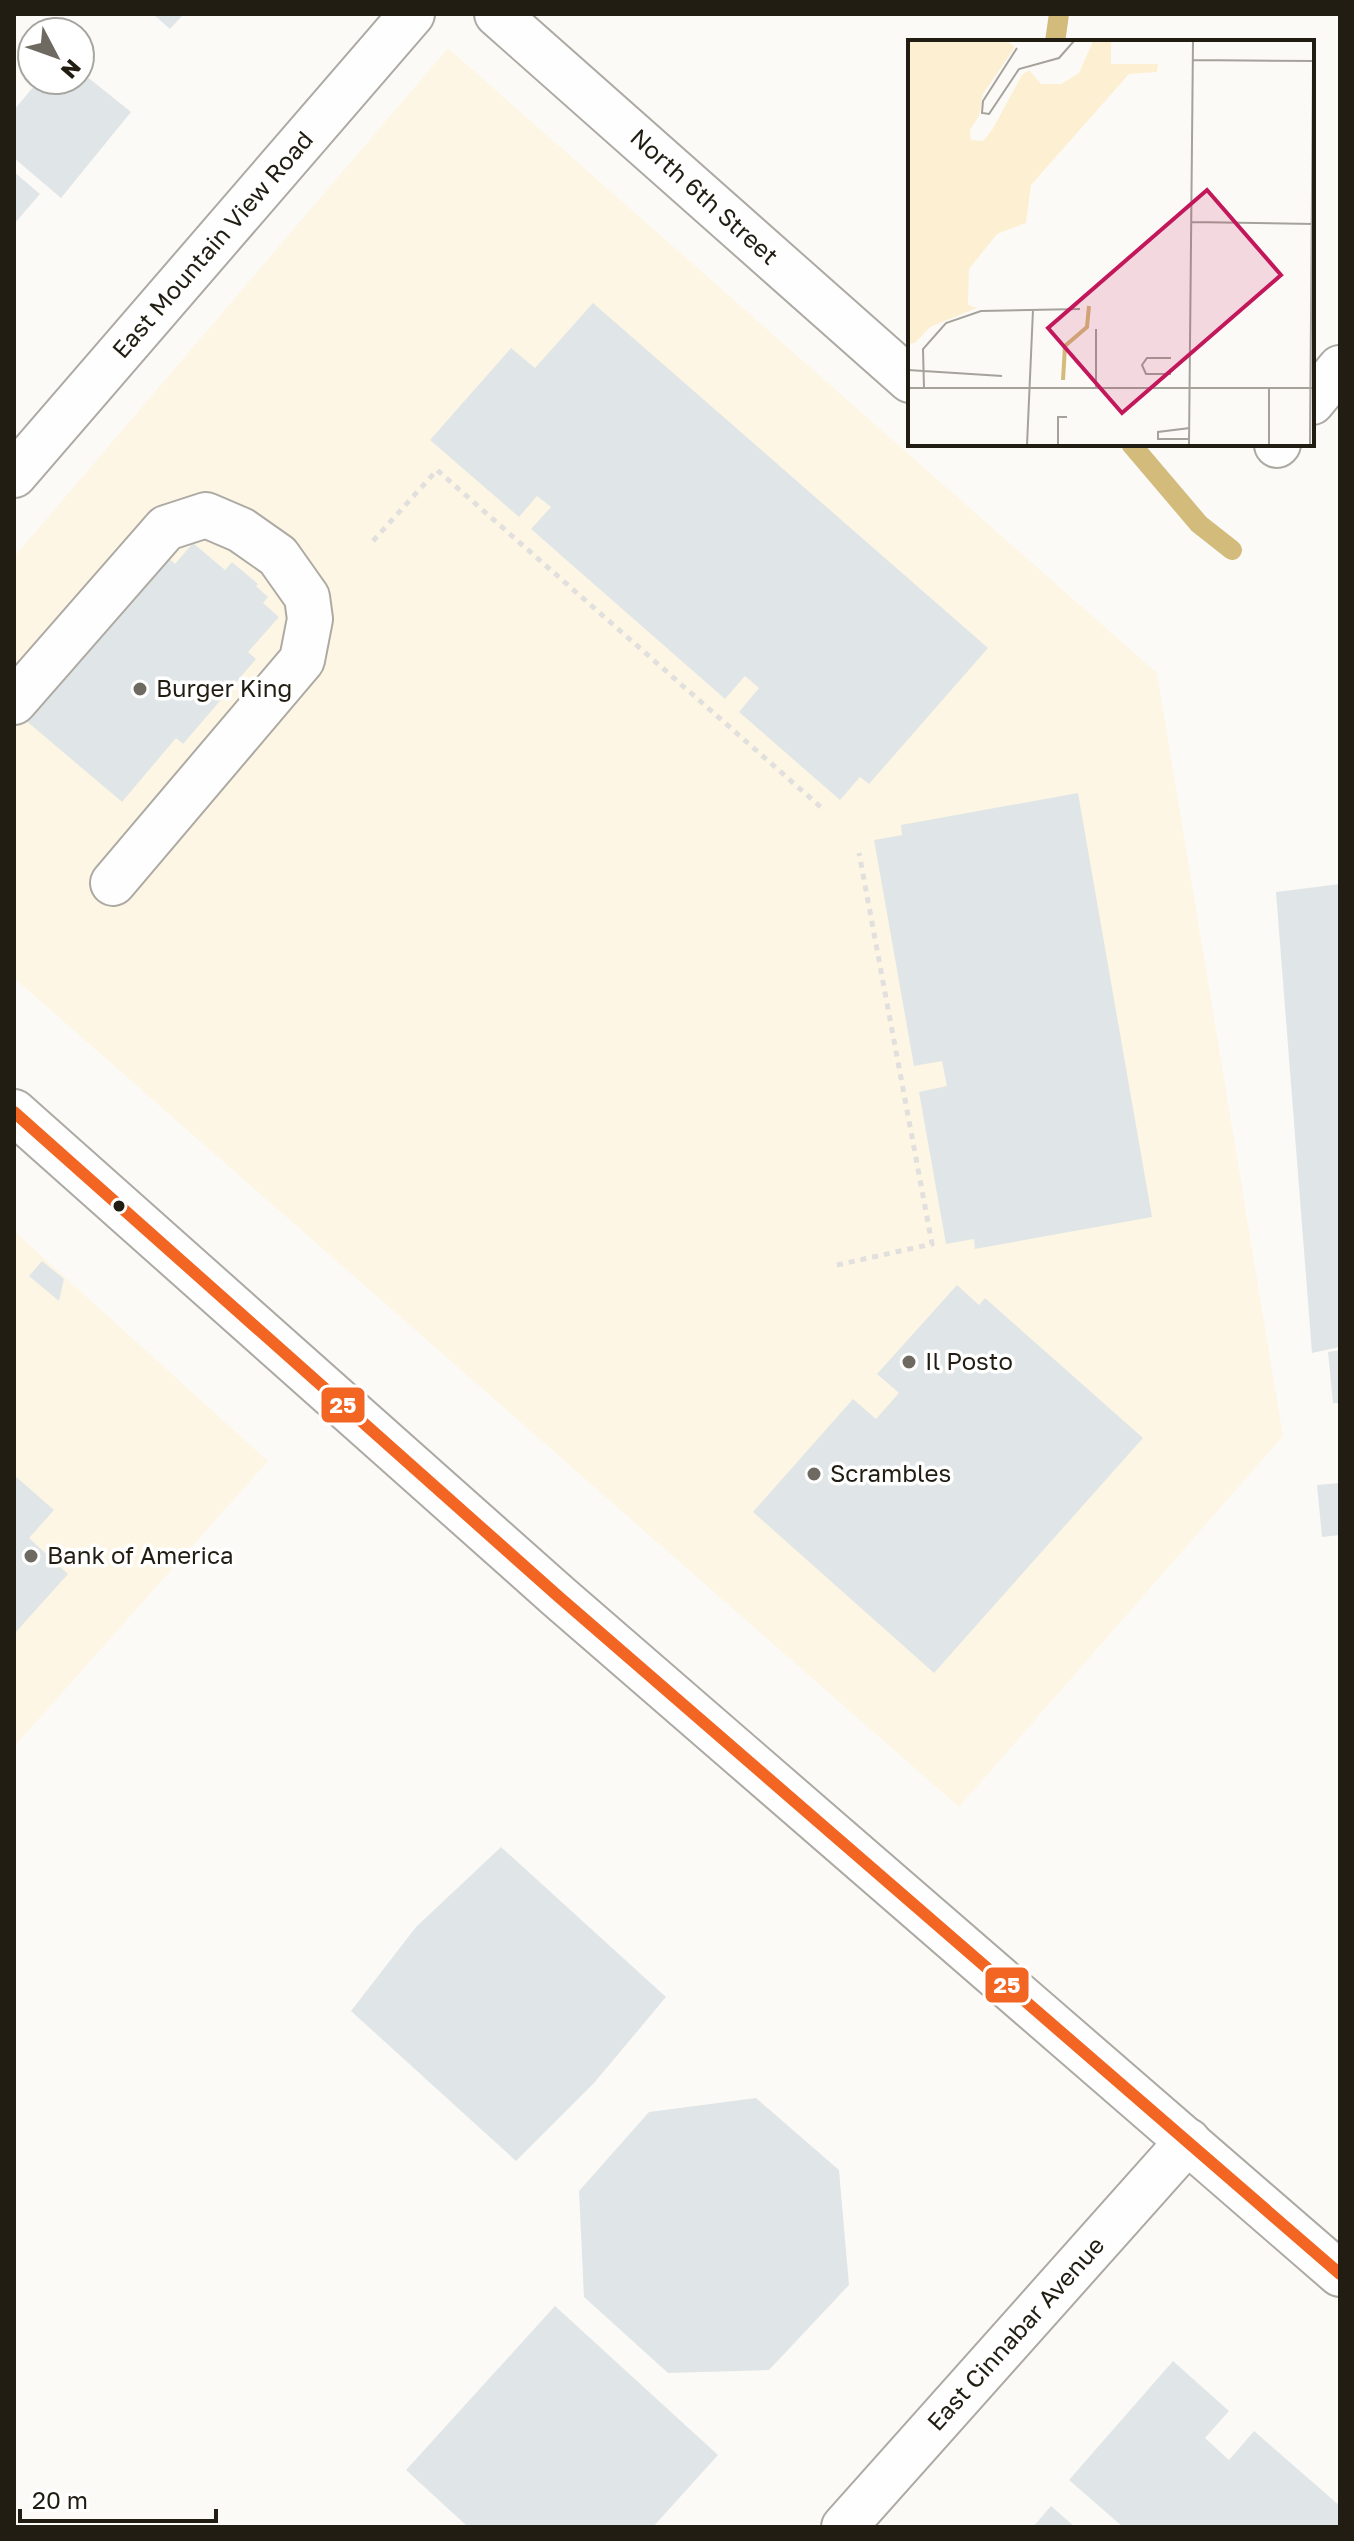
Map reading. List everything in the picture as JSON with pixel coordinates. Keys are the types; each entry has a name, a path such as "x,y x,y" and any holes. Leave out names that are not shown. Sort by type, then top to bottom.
{"main road":[{"name":"East Mountain View Road","path":"14,475 412,14"},
{"name":"North 6th Street","path":"497,14 908,378"},
{"path":"1314,400 1340,368"},
{"path":"14,702 166,528 206,515 241,530 278,556 307,597 310,619 302,660 113,883"},
{"path":"14,1112 559,1597 1340,2274"},
{"name":"East Cinnabar Avenue","path":"844,2527 1188,2141"}],"path":[{"path":"373,541 437,470 823,809"},
{"path":"837,1265 932,1244 859,853"}],"shaded area":[{"path":"448,48 1157,673 1283,1436 959,1807 14,978 14,557"},
{"path":"14,1231 268,1461 14,1747"}],"building":[{"path":"153,14 184,14 170,29"},
{"path":"96,84 131,112 61,198 14,158 14,110 26,96 96,96"},
{"path":"14,172 40,194 14,224"},
{"path":"593,303 988,648 869,784 860,777 840,800 739,712 759,688 745,676 725,699 531,529 551,507 537,496 519,517 430,440 511,348 535,368"},
{"name":"Burger King","path":"193,543 225,570 232,562 258,584 256,586 268,597 263,603 279,617 248,652 256,659 183,744 176,738 122,802 24,719 164,554 175,564"},
{"path":"1078,793 1152,1217 975,1249 974,1239 946,1244 919,1092 947,1086 942,1061 914,1066 874,840 902,835 901,825"},
{"path":"1340,884 1340,1347 1312,1353 1276,892"},
{"path":"42,1261 64,1279 59,1301 29,1276"},
{"path":"957,1285 979,1305 985,1298 1143,1438 934,1673 753,1512 853,1399 876,1419 899,1393 877,1374"},
{"path":"1340,1350 1340,1403 1333,1403 1328,1352"},
{"name":"Bank of America","path":"14,1475 54,1510 29,1538 68,1574 14,1634"},
{"path":"1340,1483 1340,1535 1322,1537 1317,1485"},
{"path":"501,1847 666,1997 594,2083 516,2161 351,2011 416,1927"},
{"path":"756,2098 839,2170 849,2285 769,2370 668,2373 584,2297 579,2191 649,2112"},
{"path":"555,2306 718,2455 653,2527 468,2527 406,2470"},
{"path":"1173,2361 1229,2411 1205,2438 1229,2460 1254,2431 1340,2506 1340,2527 1123,2527 1069,2480"},
{"path":"1051,2506 1075,2527 1033,2527"}],"waterway":[{"path":"1055,40 1059,14"},
{"path":"1133,446 1199,524 1232,550"}],"transit line":[{"name":"25","path":"14,1112 559,1597 1340,2274"}],"place":[{"name":"Burger King","path":"140,689"},
{"name":"Il Posto","path":"909,1362"},
{"name":"Scrambles","path":"814,1474"},
{"name":"Bank of America","path":"31,1556"}]}
